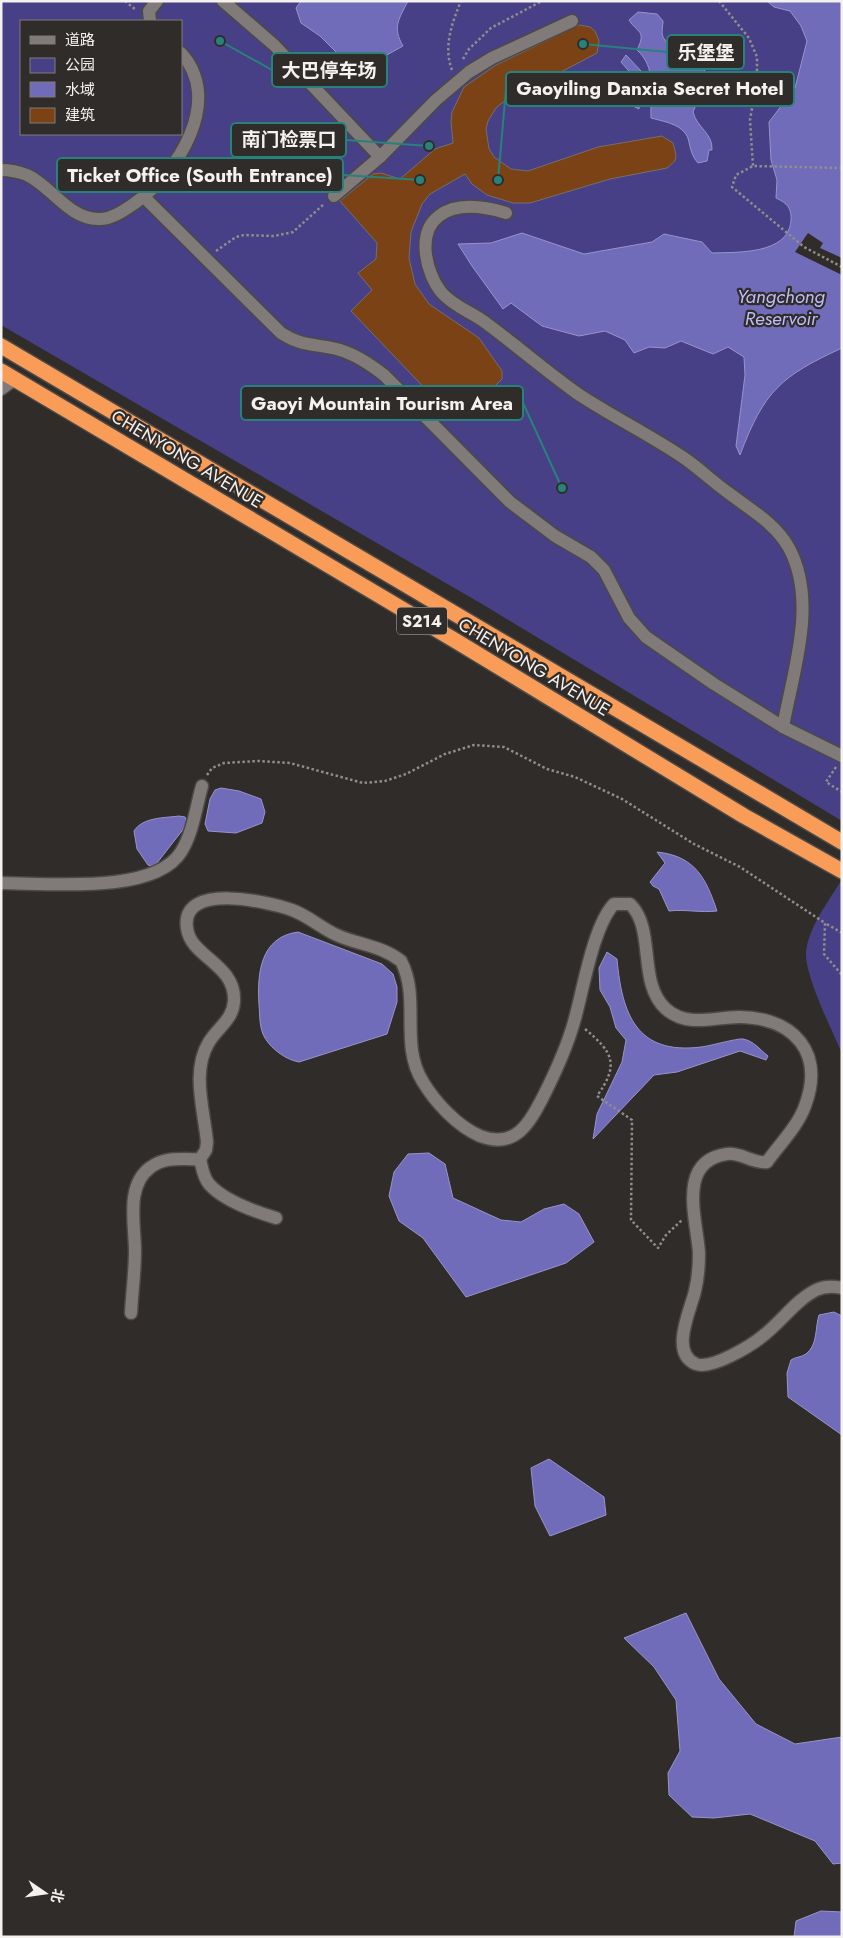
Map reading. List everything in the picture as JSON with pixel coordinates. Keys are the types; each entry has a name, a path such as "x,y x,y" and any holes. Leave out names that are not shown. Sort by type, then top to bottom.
{"highway":[{"name":"CHENYONG AVENUE","path":"5,346 842,842"},
{"path":"15,379 27,360"},
{"name":"CHENYONG AVENUE","path":"1,371 448,636 744,816 842,872"}],"street":[{"path":"150,20 149,11 157,1"},
{"path":"224,1 274,44 380,157"},
{"path":"334,196 380,157 436,100 468,72 492,58 572,20"},
{"path":"1,170 29,176 83,216 97,220 126,210 144,197 170,171 186,146 195,120 198,89 194,72 182,54"},
{"path":"144,197 288,337 307,346 339,350 350,354 384,375 510,502 555,536 591,557 604,570 629,618 646,637 714,684 839,761"},
{"path":"506,212 474,206 450,210 440,214 432,222 426,244 429,270 434,283 451,303 480,319 576,392 685,459 755,511 778,532 789,548 795,563 801,600 801,623 783,727"},
{"path":"1,389 15,379"},
{"path":"1,883 82,884 139,878 156,873 171,864 181,852 188,836 202,786"},
{"path":"276,1218 247,1208 210,1185 203,1174 200,1159 206,1150 207,1142 199,1075 202,1058 209,1042 233,1013 234,999 231,982 220,967 193,941 186,930 187,918 191,910 212,898 257,901 293,911 338,936 374,946 401,961 408,981 410,1045 416,1068 431,1093 457,1122 487,1138 514,1136 525,1128 556,1070 574,1021 606,912 614,904 630,904 639,918 656,997 668,1010 686,1020 696,1021 740,1017 758,1019 793,1034 805,1045 812,1071 805,1106 767,1162 761,1163 736,1154 725,1154 712,1159 701,1168 695,1179 692,1193 699,1270 684,1329 684,1351 689,1360 696,1364 715,1363 763,1336 818,1289 835,1286 842,1288"},
{"path":"131,1313 135,1251 133,1217 139,1181 150,1167 166,1160 200,1159"}],"path":[{"path":"448,60 450,26 460,1"},
{"path":"468,72 463,56 483,34 499,22 542,1"},
{"path":"719,1 749,38 757,57 757,80 750,120 753,166"},
{"path":"842,168 753,166 736,175 732,187 790,237 825,260 842,267"},
{"path":"207,258 236,237 244,235 274,236 293,232 334,196"},
{"path":"202,786 212,768 238,761 290,763 363,783 385,781 406,774 445,754 474,745 504,747 546,769 574,777 622,799 694,844 740,867 842,933"},
{"path":"839,761 826,782 842,792"},
{"path":"825,923 824,954 842,975"},
{"path":"574,1021 597,1039 610,1062 611,1072 609,1080 597,1096 632,1120 631,1220 658,1248 677,1223 694,1212"}],"green space":[{"path":"1,1 842,1 842,821 482,604 1,325"},
{"path":"842,879 842,1054 814,989 806,952 815,923"}],"water":[{"path":"301,1 408,1 397,28 403,46 356,72 320,36 301,23 296,8"},
{"name":"Yangchong Reservoir","path":"767,1 842,1 842,348 789,377 777,388 757,415 740,455 736,446 745,375 744,357 728,347 713,354 681,341 665,348 649,347 634,353 625,340 605,331 579,336 542,326 511,303 503,309 458,244 491,243 522,233 584,254 652,242 664,234 702,242 712,253 759,249 771,246 781,240 788,232 791,213 783,202 776,198 777,180 771,160 769,122 795,88 807,41 801,26 790,11 774,7"},
{"path":"638,12 657,14 663,21 662,35 666,42 671,47 695,60 705,71 705,83 693,112 712,144 712,150 709,150 707,161 698,163 694,158 687,136 680,128 651,118 650,73 643,57 637,50 641,39 640,32 629,20"},
{"path":"626,55 642,72 639,109 633,106 635,78 621,62"},
{"path":"221,788 239,791 261,799 265,812 262,823 236,833 208,831 205,824 210,799 215,790"},
{"path":"179,816 185,817 187,821 185,827 157,863 152,866 148,865 137,849 134,831 138,826 148,821"},
{"path":"657,852 681,858 690,864 703,879 717,911 669,911 659,889 650,882 665,863"},
{"path":"298,932 382,964 393,974 397,987 397,1002 387,1034 299,1062 285,1057 272,1047 265,1038 261,1026 260,970 268,949 276,941 285,935"},
{"path":"607,952 617,959 623,998 629,1014 637,1027 648,1037 662,1044 679,1048 701,1047 743,1039 753,1043 768,1056 766,1060 740,1051 677,1072 654,1075 593,1139 597,1114 622,1062 626,1040 616,1028 610,1007 600,990 599,968"},
{"path":"429,1153 445,1164 453,1198 501,1220 521,1222 544,1209 564,1204 579,1214 594,1242 566,1263 466,1297 423,1238 399,1221 389,1196 394,1172 408,1154"},
{"path":"834,1312 842,1316 842,1435 788,1397 787,1373 791,1360 804,1355 813,1346 819,1315"},
{"path":"549,1459 604,1497 606,1515 550,1536 535,1506 531,1468"},
{"path":"686,1613 719,1679 756,1724 795,1744 842,1737 842,1863 833,1864 815,1841 750,1814 714,1818 692,1817 669,1795 668,1773 680,1751 676,1700 654,1667 624,1638"},
{"path":"821,1911 842,1912 842,1937 794,1937 796,1921"}],"pier":[{"path":"808,233 823,243 820,248 842,258 842,275 795,252"}],"building":[{"path":"579,25 590,27 595,31 599,41 597,53 502,103 496,108 488,121 486,129 489,149 494,157 511,169 528,171 598,147 662,136 673,143 676,155 675,161 667,168 610,179 530,203 513,203 487,195 472,184 465,174 430,194 422,204 411,232 409,258 415,284 429,304 479,338 502,371 502,379 455,420 351,311 372,290 358,273 376,259 377,243 340,201 373,174 381,173 400,179 435,149 453,143 452,112 464,87 496,65"}],"place":[{"name":"大巴停车场","path":"220,41"},
{"name":"乐堡堡","path":"583,44"},
{"name":"南门检票口","path":"429,146"},
{"name":"Ticket Office (South Entrance)","path":"420,180"},
{"name":"Gaoyiling Danxia Secret Hotel","path":"498,180"},
{"name":"Gaoyi Mountain Tourism Area","path":"562,488"}]}
